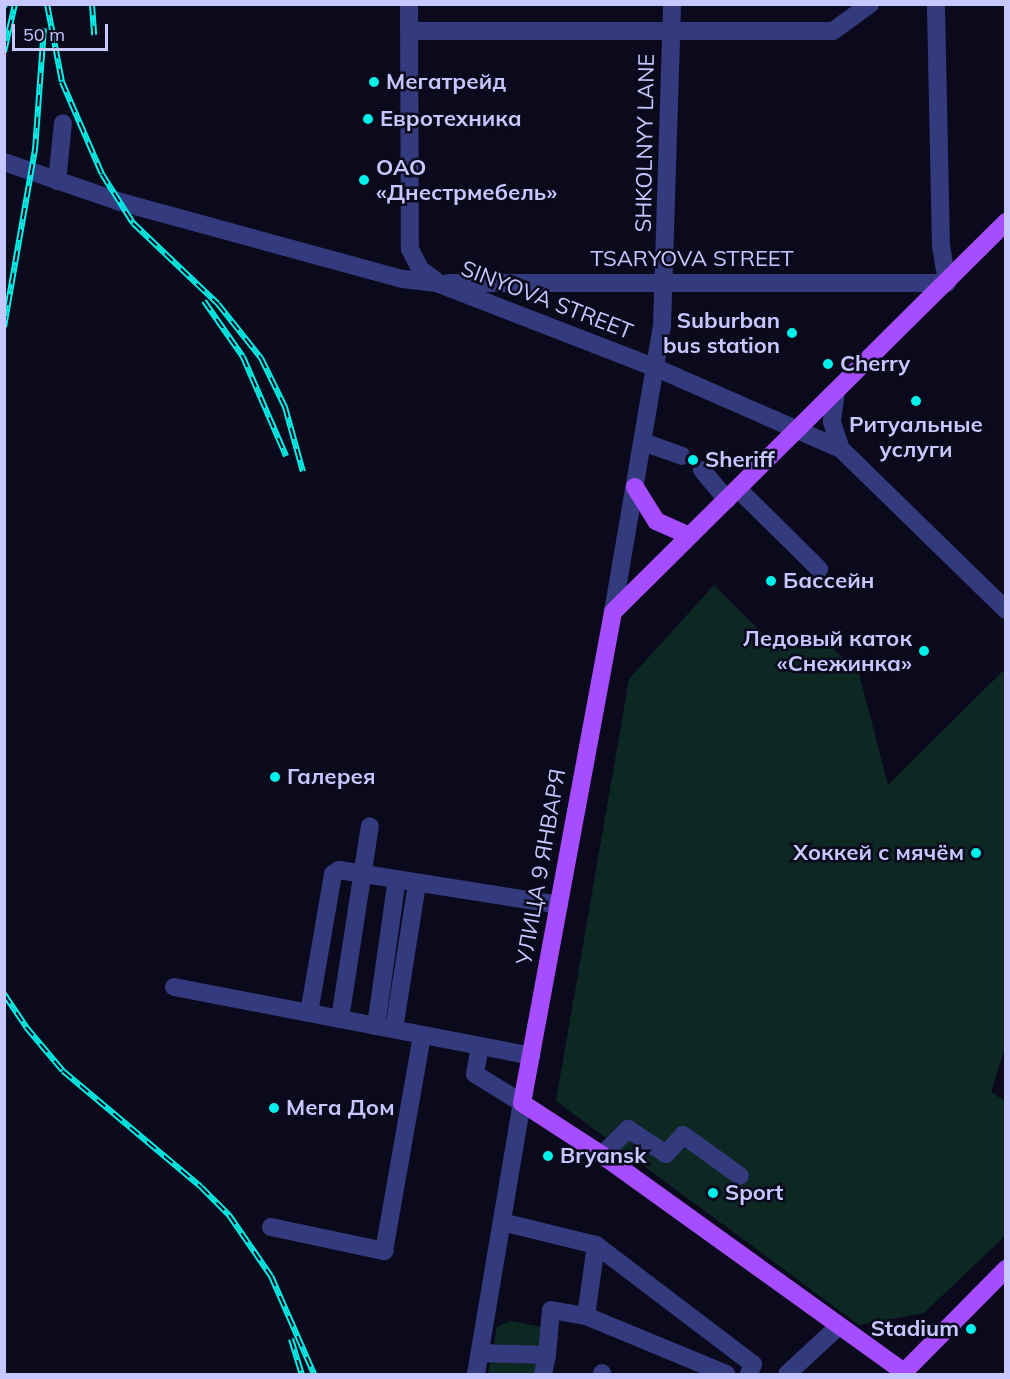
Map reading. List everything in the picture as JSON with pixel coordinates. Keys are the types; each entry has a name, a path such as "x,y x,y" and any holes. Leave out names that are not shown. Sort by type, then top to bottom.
{"main road":[{"path":"613,612 947,283 1005,222"},
{"path":"635,487 656,521 689,536"},
{"name":"УЛИЦА 9 ЯНВАРЯ","path":"522,1103 613,612"},
{"path":"522,1103 602,1155 902,1374 1005,1269"}],"street":[{"path":"409,4 410,249 420,268 437,283"},
{"name":"SHKOLNYY LANE","path":"654,367 666,283 672,4"},
{"path":"409,31 833,31 870,4"},
{"path":"936,4 941,247 947,283"},
{"path":"57,181 63,123"},
{"name":"SINYOVA STREET","path":"4,162 57,181 403,279 437,283 654,367 841,449 1005,610"},
{"name":"TSARYOVA STREET","path":"437,283 947,283"},
{"name":"УЛИЦА 9 ЯНВАРЯ","path":"613,612 654,367"},
{"path":"836,392 832,422 841,449"},
{"path":"643,442 682,456"},
{"path":"702,470 819,569"},
{"path":"340,1019 370,826"},
{"path":"309,1013 333,874 339,870 558,905"},
{"path":"385,1028 397,879"},
{"path":"385,1028 417,883"},
{"path":"174,987 531,1056"},
{"path":"271,1227 384,1251 422,1035"},
{"path":"480,1046 475,1074 522,1103"},
{"name":"УЛИЦА 9 ЯНВАРЯ","path":"476,1374 522,1103"},
{"path":"602,1155 628,1129 666,1154 684,1135 740,1176"},
{"path":"502,1222 596,1245 753,1364 748,1374"},
{"path":"586,1316 596,1245"},
{"path":"543,1374 548,1355 551,1310 586,1316 726,1374"},
{"path":"788,1374 838,1327"},
{"path":"480,1353 548,1355"}],"green space":[{"path":"714,585 778,649 823,640 858,670 888,785 1005,669 1006,1044 991,1092 1005,1101 1005,1236 924,1313 859,1325 556,1101 629,679"},
{"path":"510,1321 543,1327 540,1374 488,1374 497,1327"}],"railway":[{"path":"4,52 15,4"},
{"path":"47,4 62,82 102,174 133,223 218,304 261,358 285,407 303,472"},
{"path":"92,4 94,35"},
{"path":"4,327 35,150 44,28"},
{"path":"204,301 243,357 286,456"},
{"path":"4,994 26,1027 63,1071 201,1187 229,1215 271,1276 314,1374"},
{"path":"291,1339 302,1374"}],"place":[{"name":"Мегатрейд","path":"374,82"},
{"name":"Евротехника","path":"368,119"},
{"name":"ОАО «Днестрмебель»","path":"364,180"},
{"name":"Suburban bus station","path":"792,333"},
{"name":"Cherry","path":"828,364"},
{"name":"Ритуальные услуги","path":"916,401"},
{"name":"Sheriff","path":"693,460"},
{"name":"Бассейн","path":"771,581"},
{"name":"Ледовый каток «Снежинка»","path":"924,651"},
{"name":"Галерея","path":"275,777"},
{"name":"Хоккей с мячём","path":"976,853"},
{"name":"Мега Дом","path":"274,1108"},
{"name":"Bryansk","path":"548,1156"},
{"name":"Sport","path":"713,1193"},
{"name":"Stadium","path":"971,1329"}]}
